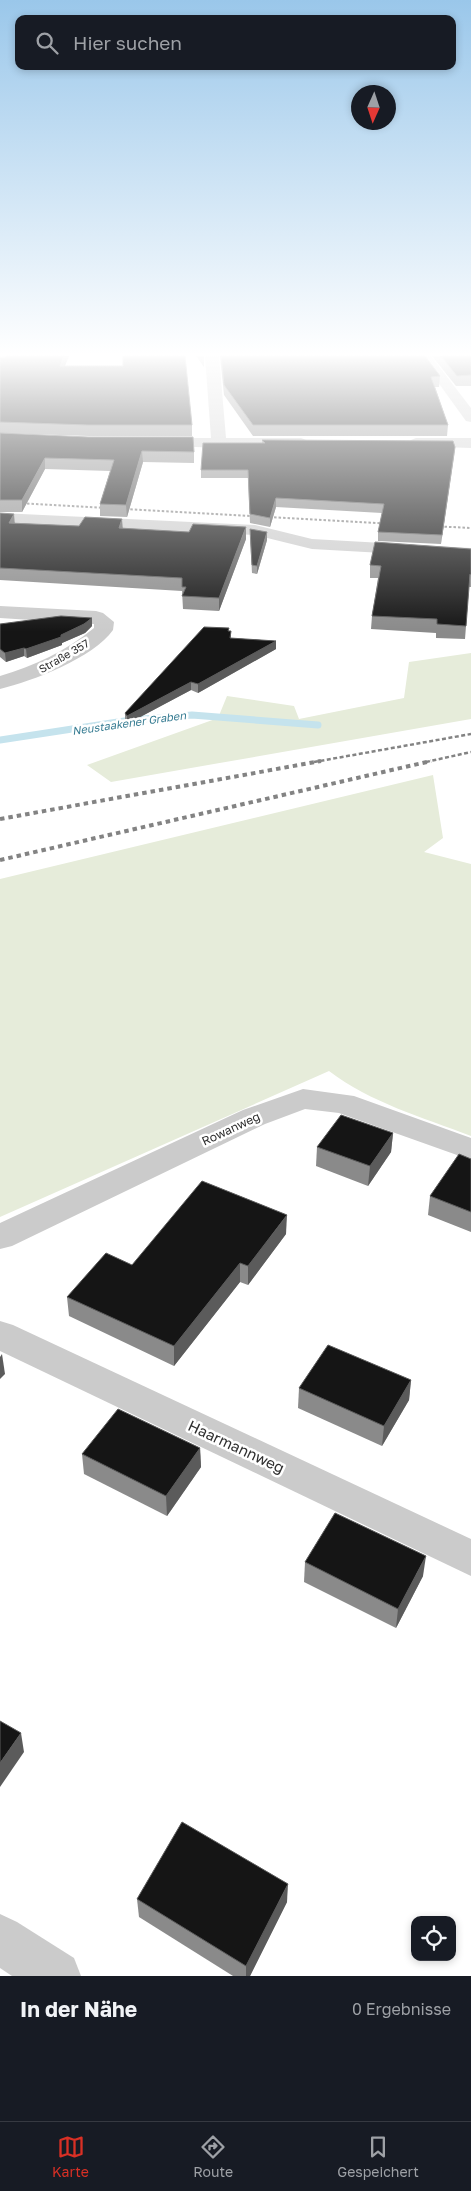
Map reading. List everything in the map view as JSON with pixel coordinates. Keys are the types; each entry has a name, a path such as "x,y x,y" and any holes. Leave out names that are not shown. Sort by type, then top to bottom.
{"street":[{"path":"0,518 255,530 312,544 471,553"},
{"name":"Straße 357","path":"0,612 96,617 104,622 103,630 85,646 38,672 0,683"},
{"name":"Rowanweg","path":"0,1236 254,1117 303,1099 343,1103 471,1149"},
{"name":"Haarmannweg","path":"0,1335 471,1558"},
{"path":"0,1939 56,1976"}],"green space":[{"path":"471,653 471,719 111,782 87,765 218,718 227,696 294,706 299,719 404,698 409,662"},
{"path":"433,775 443,838 424,852 471,864 471,1136 379,1101 329,1071 0,1217 0,879"}],"building":[{"path":"0,448 194,448 194,452 142,451 126,505 100,504 114,460 45,458 22,500 0,500"},
{"path":"203,448 455,448 442,535 378,532 384,504 276,498 270,518 250,514 248,470 201,470"},
{"path":"0,513 14,514 9,523 79,526 85,517 122,519 119,528 189,532 193,524 246,527 219,598 182,596 186,587 182,587 182,578 0,568"},
{"path":"250,529 267,532 257,566 252,565"},
{"path":"375,542 471,549 471,575 466,626 437,624 437,619 372,616 381,566 370,565"},
{"path":"61,616 92,618 61,635 61,637 26,649 5,653 0,649 0,624"},
{"path":"204,627 229,628 228,631 231,631 230,638 276,641 198,684 191,682 127,716 125,713"},
{"path":"341,1115 393,1133 370,1166 317,1147"},
{"path":"459,1154 471,1159 471,1212 430,1196"},
{"path":"202,1181 287,1215 248,1266 240,1263 174,1346 67,1297 106,1253 132,1265"},
{"path":"328,1345 411,1380 384,1426 299,1388"},
{"path":"118,1409 200,1448 166,1496 82,1454"},
{"path":"335,1513 426,1556 398,1609 305,1562"},
{"path":"0,1721 21,1733 0,1763"},
{"path":"182,1822 288,1884 246,1966 137,1899"}],"waterway":[{"name":"Neustaakener Graben","path":"0,740 131,720 192,715 318,725"}],"railway":[{"path":"0,502 394,524"},
{"path":"431,526 471,528"},
{"path":"314,762 471,734"},
{"path":"426,762 471,752"},
{"path":"0,819 321,761"},
{"path":"0,860 431,761"}]}
